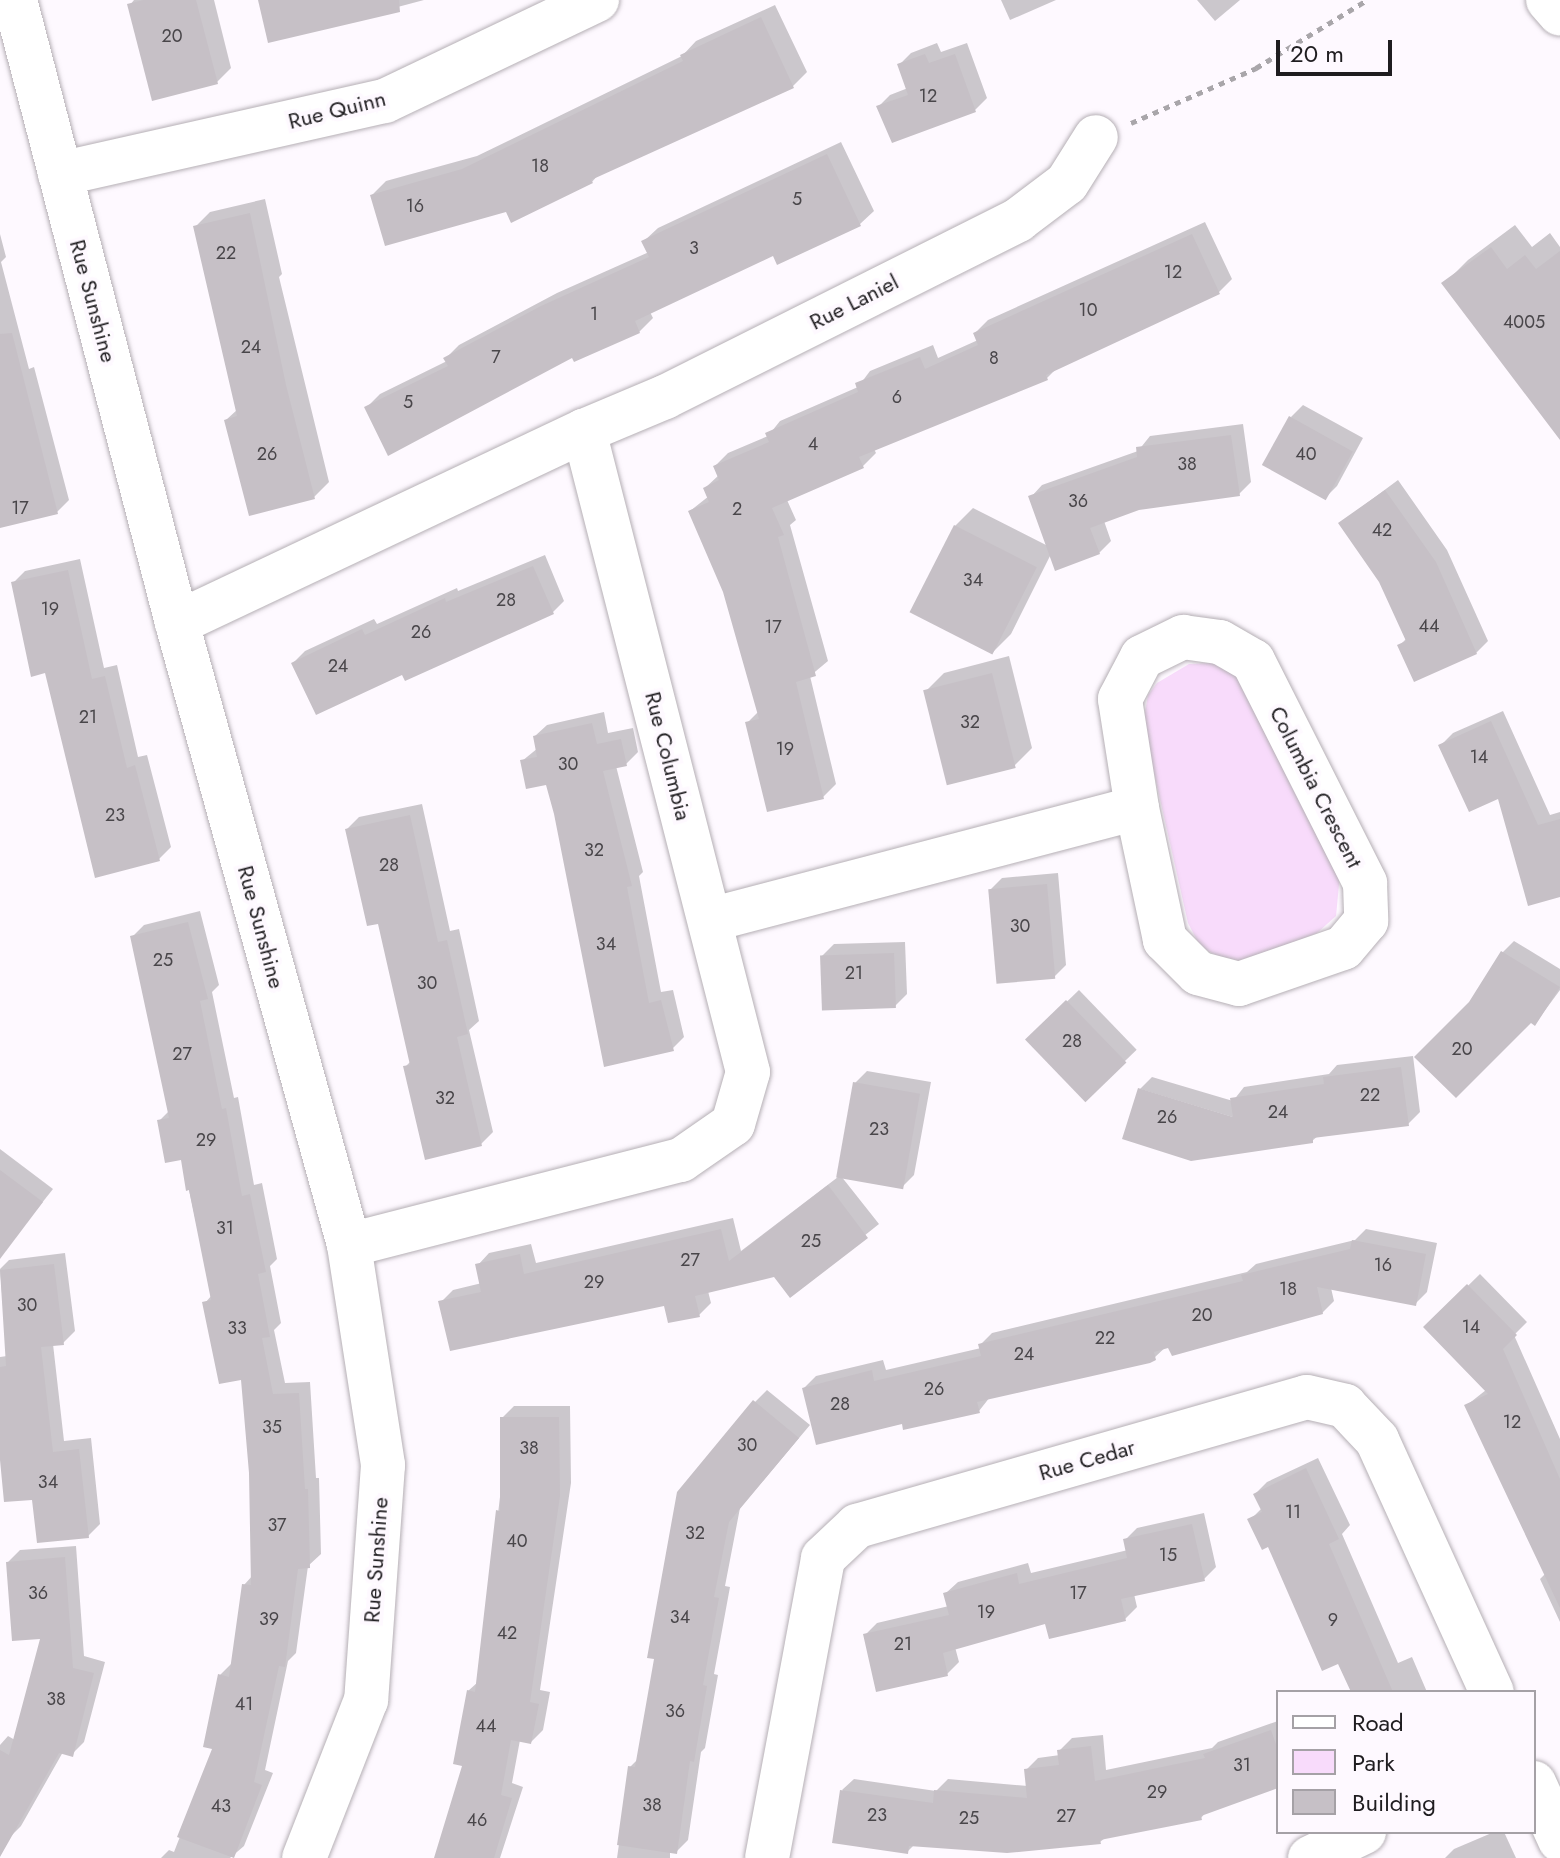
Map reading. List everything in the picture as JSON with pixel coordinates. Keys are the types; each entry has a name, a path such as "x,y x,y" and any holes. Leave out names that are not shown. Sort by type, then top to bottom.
{"street":[{"name":"Rue Sunshine","path":"15,0 177,623 349,1245 383,1465 366,1700 304,1858"},
{"name":"Rue Quinn","path":"60,174 385,101 597,0"},
{"path":"1548,0 1560,14"},
{"name":"Rue Laniel","path":"584,431 665,397 1018,220 1067,183 1096,137"},
{"path":"177,623 584,431"},
{"name":"Rue Columbia","path":"349,1245 681,1160 733,1124 748,1072 584,431"},
{"name":"Columbia Crescent","path":"1183,637 1220,642 1253,661 1365,883 1366,921 1343,948 1239,984 1198,973 1165,940 1137,808 1120,699 1142,657 1183,637"},
{"path":"710,920 1137,808"},
{"name":"Rue Cedar","path":"767,1858 823,1558 857,1526 1307,1397 1345,1406 1377,1440 1491,1690"},
{"path":"1536,1787 1560,1840"},
{"path":"1310,1858 1360,1834"}],"path":[{"path":"1151,115 1256,68 1367,0"}],"green space":[{"path":"1211,663 1230,667 1249,685 1340,874 1336,916 1317,933 1245,962 1217,956 1200,946 1188,923 1143,724 1148,695 1157,683 1189,664"}],"building":[{"path":"143,0 196,0 218,84 152,101 127,4"},
{"path":"258,0 399,0 400,12 268,43"},
{"path":"761,17 794,88 591,180 593,183 511,223 506,212 385,246 370,195 462,169 683,61 680,55"},
{"path":"925,54 929,63 955,54 976,112 892,143 876,106 908,95 897,64"},
{"path":"827,154 861,226 777,265 773,256 635,321 640,333 574,362 572,358 388,456 364,407 448,366 443,358 541,306 649,257 641,241"},
{"path":"250,213 286,385 315,499 249,516 224,420 237,416 193,226"},
{"path":"1192,234 1220,294 1046,375 1048,380 859,457 864,468 772,508 784,535 778,537 816,676 796,682 824,799 767,812 745,722 759,719 723,592 688,511 709,502 703,488 719,480 713,466 769,442 765,433 858,392 855,383 920,357 925,369 978,345 973,333"},
{"path":"1491,247 1507,269 1525,255 1536,269 1560,251 1560,440 1441,283"},
{"path":"12,333 58,514 0,528 0,334"},
{"path":"1289,416 1353,451 1326,500 1262,465"},
{"path":"1231,435 1240,496 1139,510 1090,528 1100,554 1055,571 1028,496 1137,457 1136,447"},
{"path":"1385,490 1436,562 1477,654 1414,682 1397,645 1406,641 1379,582 1338,523"},
{"path":"954,525 1037,567 992,655 910,612"},
{"path":"533,566 554,614 405,681 402,675 316,715 291,663 362,629 365,635 445,598 446,602"},
{"path":"68,570 92,679 105,676 127,768 135,765 160,861 95,878 45,673 31,677 11,582"},
{"path":"992,673 1016,768 947,785 923,690"},
{"path":"1491,721 1538,825 1560,819 1560,897 1528,906 1498,799 1469,812 1438,745"},
{"path":"592,723 597,744 621,739 627,766 603,771 632,886 627,887 649,1003 661,1000 674,1051 604,1067 554,814 546,785 526,789 520,760 537,757 533,736"},
{"path":"410,815 438,942 447,940 468,1034 457,1037 482,1146 425,1160 403,1066 410,1065 378,924 367,926 345,829"},
{"path":"1047,884 1055,979 997,984 988,889"},
{"path":"188,922 208,999 200,1001 222,1109 226,1108 242,1196 250,1194 266,1272 258,1274 270,1337 262,1338 273,1394 299,1393 305,1489 308,1489 310,1568 298,1569 285,1667 279,1666 254,1782 262,1785 234,1858 177,1837 212,1749 203,1747 218,1674 229,1677 242,1584 251,1585 249,1473 241,1380 219,1384 202,1302 211,1300 189,1190 186,1191 181,1160 165,1163 157,1120 169,1118 130,936"},
{"path":"1501,951 1560,987 1535,1026 1531,1023 1456,1098 1414,1057 1469,1002"},
{"path":"894,953 896,1008 822,1011 820,956"},
{"path":"1066,1000 1126,1063 1085,1102 1025,1040"},
{"path":"1401,1067 1409,1126 1313,1138 1313,1143 1191,1161 1122,1139 1138,1088 1233,1117 1230,1098 1324,1084 1323,1077"},
{"path":"853,1082 920,1094 903,1189 836,1178"},
{"path":"0,1170 43,1202 0,1259"},
{"path":"828,1185 868,1238 790,1298 774,1277 695,1296 700,1317 668,1323 664,1306 450,1351 438,1301 481,1292 475,1264 520,1254 524,1274 721,1229 729,1261"},
{"path":"1352,1240 1426,1254 1416,1306 1317,1287 1323,1314 1172,1356 1168,1348 1154,1352 1156,1360 1150,1363 977,1402 980,1413 903,1430 902,1424 816,1445 802,1388 872,1370 874,1381 981,1356 978,1344 1243,1281 1241,1275 1350,1249"},
{"path":"54,1264 64,1345 41,1347 53,1452 79,1449 89,1538 37,1543 32,1500 4,1502 0,1460 0,1367 6,1366 0,1270"},
{"path":"1467,1284 1517,1335 1503,1349 1560,1479 1560,1608 1464,1405 1488,1394 1423,1327"},
{"path":"753,1400 799,1438 729,1522 714,1597 719,1598 703,1685 707,1686 694,1762 690,1761 677,1854 617,1845 628,1766 635,1767 654,1659 647,1658 677,1492"},
{"path":"500,1417 559,1417 560,1496 530,1702 539,1704 531,1744 511,1740 501,1795 512,1798 494,1858 434,1858 462,1766 453,1764 467,1690 475,1692 496,1510 500,1511"},
{"path":"1306,1468 1339,1539 1329,1544 1392,1690 1350,1690 1338,1664 1322,1671 1268,1547 1262,1550 1247,1519 1262,1512 1253,1494"},
{"path":"1192,1524 1205,1581 1121,1599 1126,1621 1049,1639 1045,1624 943,1653 948,1676 876,1692 863,1634 949,1615 943,1593 1017,1573 1019,1584 1127,1558 1123,1539"},
{"path":"65,1557 73,1668 94,1673 73,1757 59,1753 0,1857 0,1750 9,1755 40,1639 12,1641 6,1562"},
{"path":"1271,1730 1276,1744 1276,1789 1201,1816 1202,1820 1100,1840 1101,1844 1007,1853 909,1846 908,1854 832,1843 840,1790 933,1803 934,1790 1027,1798 1024,1769 1059,1765 1057,1750 1091,1746 1095,1781 1205,1758 1203,1754"}]}
